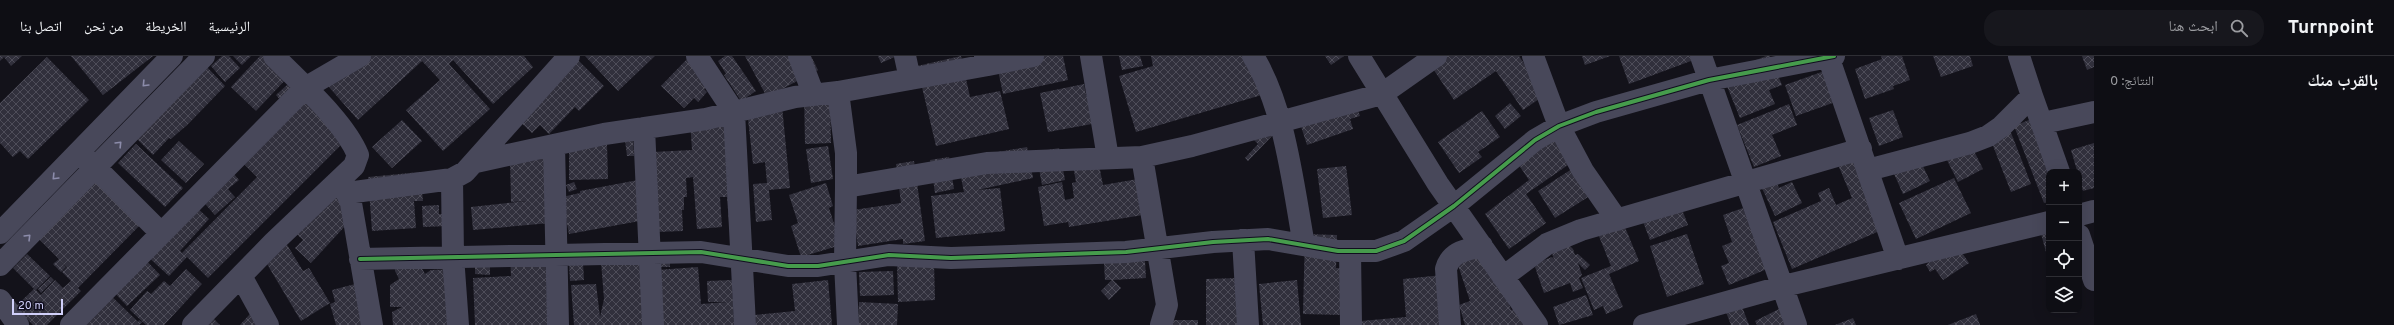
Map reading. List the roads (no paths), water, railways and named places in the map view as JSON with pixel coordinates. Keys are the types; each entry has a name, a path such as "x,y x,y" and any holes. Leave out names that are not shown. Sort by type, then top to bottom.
{"street":[{"path":"0,234 172,56"},
{"path":"0,265 204,56"},
{"path":"193,325 241,276 344,185 358,156 354,145 342,128 274,56"},
{"path":"71,325 304,88 360,56"},
{"path":"344,185 452,178 465,172 476,162 568,56"},
{"path":"697,56 734,112 745,325"},
{"path":"799,56 813,93"},
{"path":"905,56 910,79"},
{"path":"476,162 604,134 706,119 813,93 838,92 910,79 986,60 1033,56"},
{"path":"1091,56 1108,158"},
{"path":"1253,56 1261,69 1279,123 1304,245"},
{"path":"1360,56 1411,143 1536,325"},
{"path":"846,187 987,163 1142,157 1279,123 1382,94 1436,56"},
{"path":"1533,56 1559,126 1583,171 1617,220"},
{"path":"1701,56 1784,286 1796,325"},
{"path":"2019,56 2058,169"},
{"path":"360,259 701,252 742,260 788,266 845,263 889,255 951,258 1156,249 1243,240 1268,239 1350,251 1376,251 1404,241 1454,206 1535,140 1559,126 1596,112 1709,80 1830,57 1898,259"},
{"path":"838,92 846,153 845,263 848,325"},
{"path":"1868,170 1970,143 1988,136 2001,127 2032,96"},
{"path":"2043,123 2094,112"},
{"path":"644,128 653,325"},
{"path":"554,146 558,325"},
{"path":"1503,277 1547,244 1581,230 1861,149"},
{"path":"80,152 161,233"},
{"path":"1142,157 1156,249 1167,305 1160,325"},
{"path":"452,178 453,256 458,325"},
{"path":"344,185 351,203 372,325"},
{"path":"2082,214 2094,211"},
{"path":"1655,324 1784,286 2046,223"},
{"path":"1243,240 1248,325"},
{"path":"2081,241 2094,280"},
{"path":"1450,325 1446,269 1448,261 1458,252 1482,246"},
{"path":"1350,251 1351,325"},
{"path":"241,276 268,325"},
{"path":"0,300 18,325"}]}
